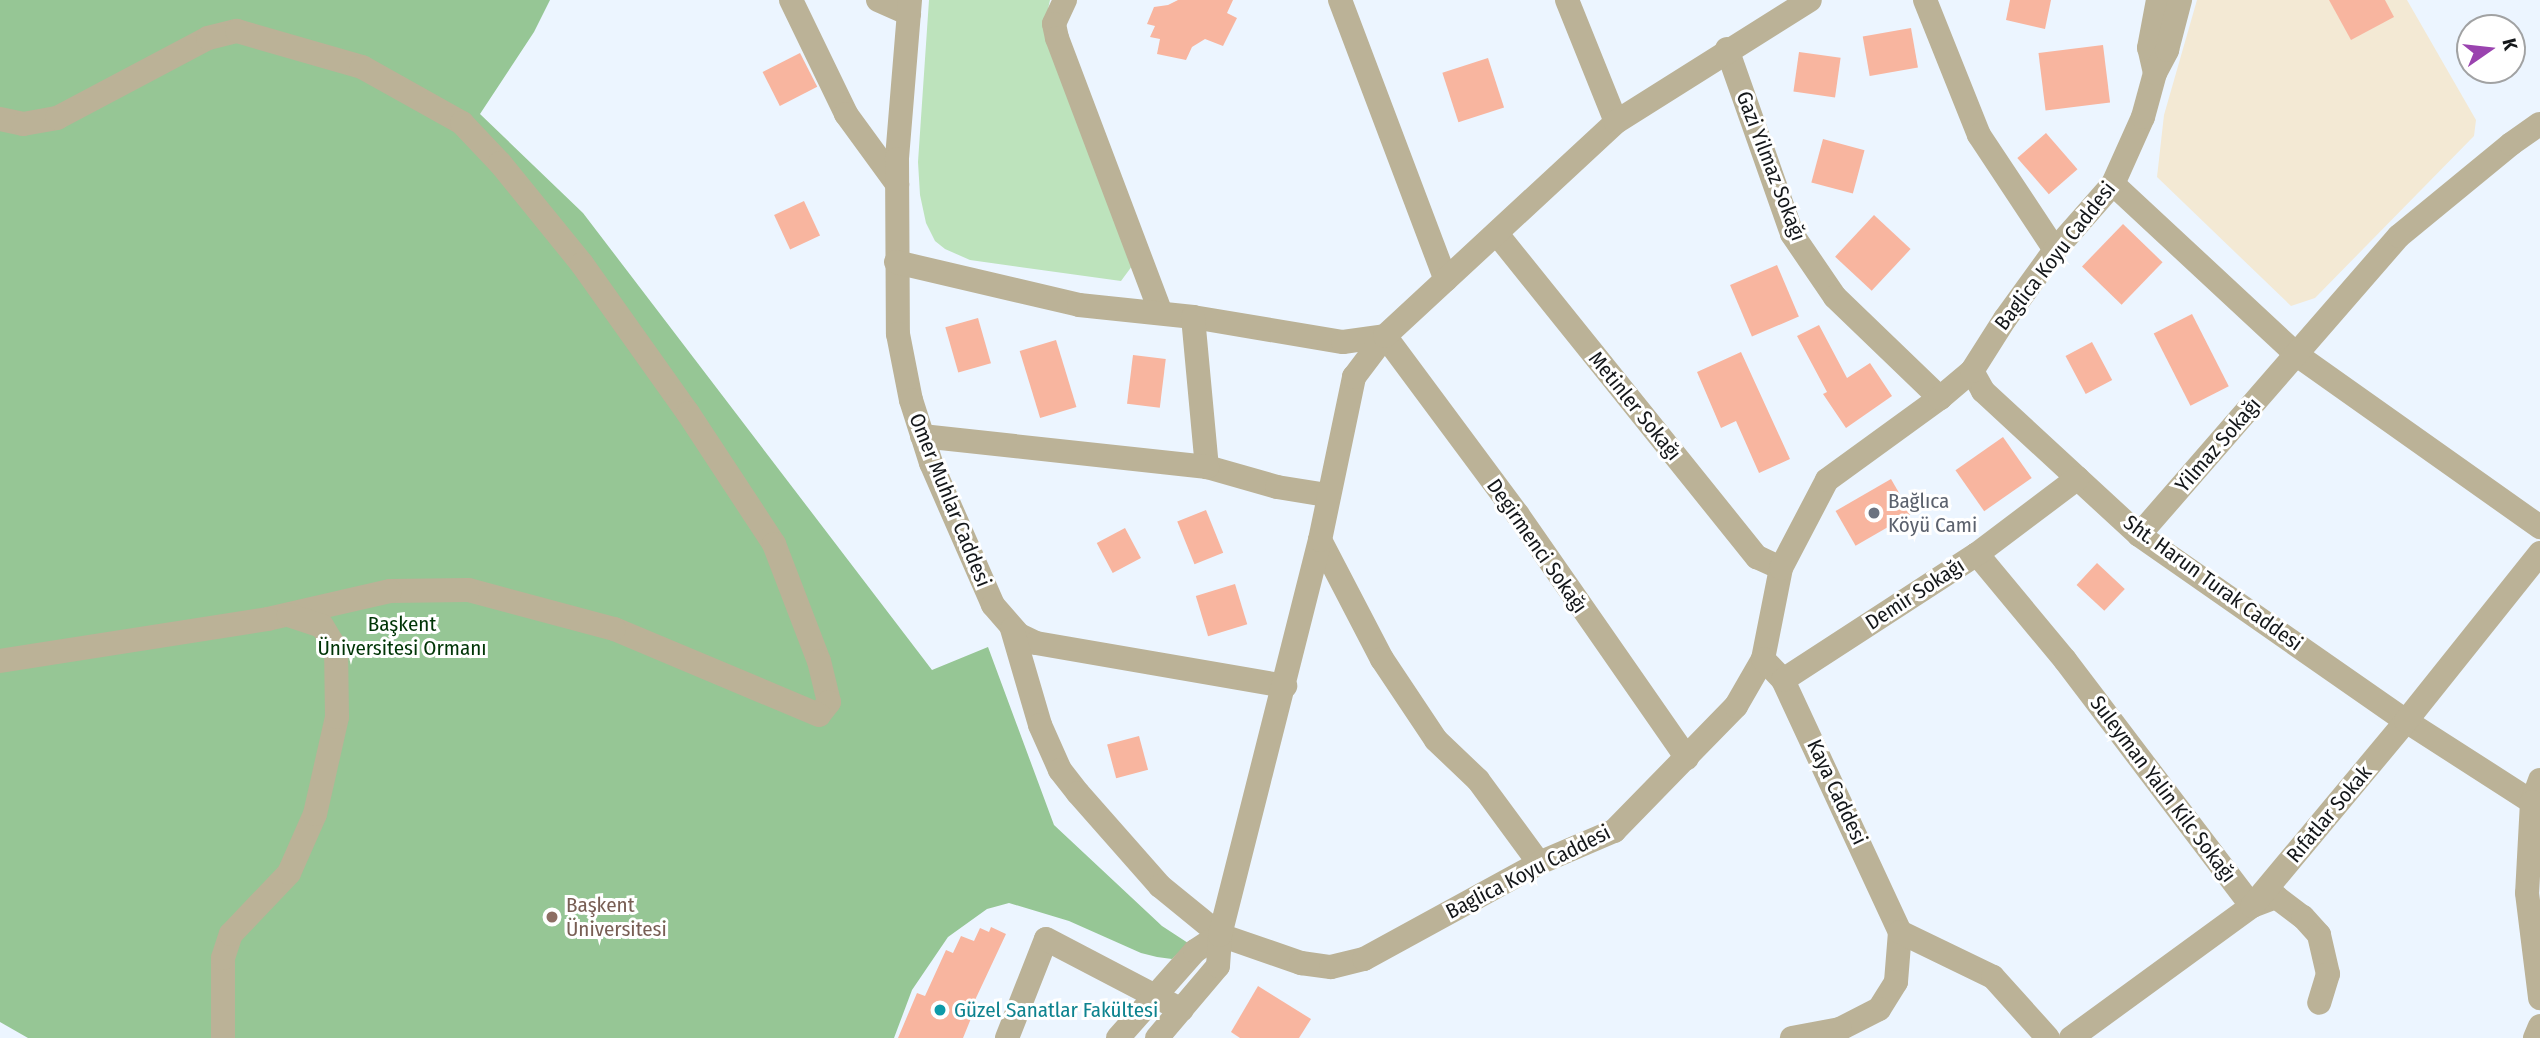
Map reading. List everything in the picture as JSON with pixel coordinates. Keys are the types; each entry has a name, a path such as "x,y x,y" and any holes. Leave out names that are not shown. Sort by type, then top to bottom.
{"street":[{"path":"877,0 910,7"},
{"path":"1065,0 1054,24 1057,38 1161,313"},
{"path":"1340,0 1446,280"},
{"path":"1567,0 1616,122"},
{"path":"1925,0 1979,135 2054,250"},
{"path":"2155,72 2149,48 2158,0"},
{"path":"2155,72 2168,50 2180,0"},
{"path":"795,1 846,114 897,184"},
{"path":"1157,1038 1218,966 1220,935 1320,540 1353,377 1385,336 1616,122 1801,2"},
{"name":"Omer Muhlar Caddesi","path":"910,7 897,184 896,262 903,369 922,436 993,605 1012,629 1036,643 1285,686"},
{"path":"0,119 23,124 57,118 208,38 237,31 362,67 462,123 500,163 582,264 688,413 774,544 819,661 829,702 820,715 614,629 468,590 390,591 289,614 0,661"},
{"name":"Gazi Yilmaz Sokağı","path":"1727,49 1792,234 1835,298 1940,398"},
{"name":"Baglica Koyu Caddesi","path":"1012,629 1040,725 1060,770 1160,886 1220,935 1301,962 1331,967 1364,959 1539,863 1614,831 1736,706 1763,659 1781,568 1827,480 1940,398 1972,371 2005,318 2054,250 2113,184 2140,127 2155,72"},
{"name":"Yilmaz Sokağı","path":"2139,535 2399,236 2511,144 2540,124"},
{"path":"2113,184 2297,355 2540,527"},
{"name":"Metinler Sokağı","path":"1497,234 1757,557 1781,568"},
{"path":"896,262 1079,305 1193,317 1343,342 1385,336"},
{"path":"1193,317 1207,467"},
{"name":"Degirmenci Sokağı","path":"1385,336 1518,515 1687,758"},
{"name":"Sht. Harun Turak Caddesi","path":"1972,371 1983,391 2139,535 2406,722 2536,791"},
{"path":"922,436 1207,467 1277,487 1327,495"},
{"name":"Demir Sokağı","path":"1783,680 1977,554 2078,478"},
{"path":"1320,540 1382,659 1436,740 1478,780 1539,863"},
{"name":"Rıfatlar Sokak","path":"2071,1038 2252,906 2406,722 2540,553"},
{"name":"Suleyman Yalin Kilc Sokağı","path":"1977,554 2065,660 2252,906"},
{"path":"223,1038 223,958 231,934 289,873 315,814 337,717 336,649 322,626 289,614"},
{"name":"Kaya Caddesi","path":"1763,659 1783,680 1900,932"},
{"path":"2536,791 2527,893 2540,998"},
{"path":"2252,906 2276,897 2303,916 2319,935 2328,974 2319,1003"},
{"path":"1792,1038 1840,1029 1879,1009 1896,982 1900,932 1993,977 2048,1038"},
{"path":"1118,1038 1195,951 1220,935"},
{"path":"1007,1038 1046,939 1182,1010"},
{"path":"2535,1038 2540,1026"}],"shaded area":[{"path":"2197,0 2407,0 2476,120 2474,136 2315,298 2291,306 2157,177 2164,115"}],"green space":[{"name":"Başkent Üniversitesi Ormanı","path":"0,0 550,0 534,32 480,114 583,213 932,670 988,647 1054,825 1162,926 1188,943 1172,959 1157,957 1141,953 1069,921 1009,903 987,909 948,937 912,990 894,1038 28,1038 0,1022"},
{"path":"929,0 1050,0 1045,23 1135,262 1121,281 970,260 945,249 935,241 926,223 920,195 918,162"}],"building":[{"path":"1178,0 1233,0 1227,13 1237,18 1223,46 1205,39 1192,47 1186,60 1157,54 1160,39 1150,37 1155,26 1147,24 1154,7"},
{"path":"2010,0 2051,0 2045,29 2006,20"},
{"path":"2329,0 2385,0 2394,17 2351,40"},
{"path":"1911,28 1918,67 1870,76 1863,37"},
{"path":"2103,45 2110,103 2046,110 2038,53"},
{"path":"1799,52 1841,58 1835,97 1793,92"},
{"path":"800,53 817,87 780,106 763,72"},
{"path":"1488,58 1504,107 1458,122 1442,73"},
{"path":"2046,133 2077,169 2049,194 2017,158"},
{"path":"1823,139 1865,150 1853,194 1811,182"},
{"path":"804,201 820,235 790,249 774,215"},
{"path":"1874,215 1911,249 1872,291 1835,257"},
{"path":"2123,224 2163,262 2122,305 2082,266"},
{"path":"1777,265 1799,317 1752,336 1730,285"},
{"path":"2192,314 2229,386 2190,406 2154,334"},
{"path":"978,318 991,363 958,373 945,327"},
{"path":"1819,325 1847,378 1870,363 1892,396 1846,428 1823,394 1827,392 1797,336"},
{"path":"1056,340 1076,407 1040,418 1020,351"},
{"path":"2092,342 2112,380 2086,394 2066,356"},
{"path":"1741,352 1790,459 1759,473 1736,421 1721,428 1697,372"},
{"path":"1133,355 1166,359 1160,408 1127,404"},
{"path":"2003,437 2032,478 1984,511 1955,470"},
{"name":"Bağlıca Köyü Cami","path":"1891,479 1911,514 1856,546 1836,511"},
{"path":"1206,510 1223,553 1194,564 1177,522"},
{"path":"1125,528 1141,558 1113,573 1097,543"},
{"path":"2097,563 2125,589 2104,611 2077,585"},
{"path":"1235,584 1247,624 1208,636 1196,596"},
{"path":"1139,736 1148,770 1116,778 1107,745"},
{"path":"991,927 1006,934 968,1015 972,1016 963,1038 898,1038 917,993 925,996 946,950 953,953 961,936 974,941 980,928 989,932"},
{"path":"1258,986 1311,1019 1299,1038 1240,1038 1231,1032"}],"place":[{"name":"Bağlıca Köyü Cami","path":"1874,513"},
{"name":"Başkent Üniversitesi","path":"552,917"},
{"name":"Güzel Sanatlar Fakültesi","path":"940,1010"}]}
